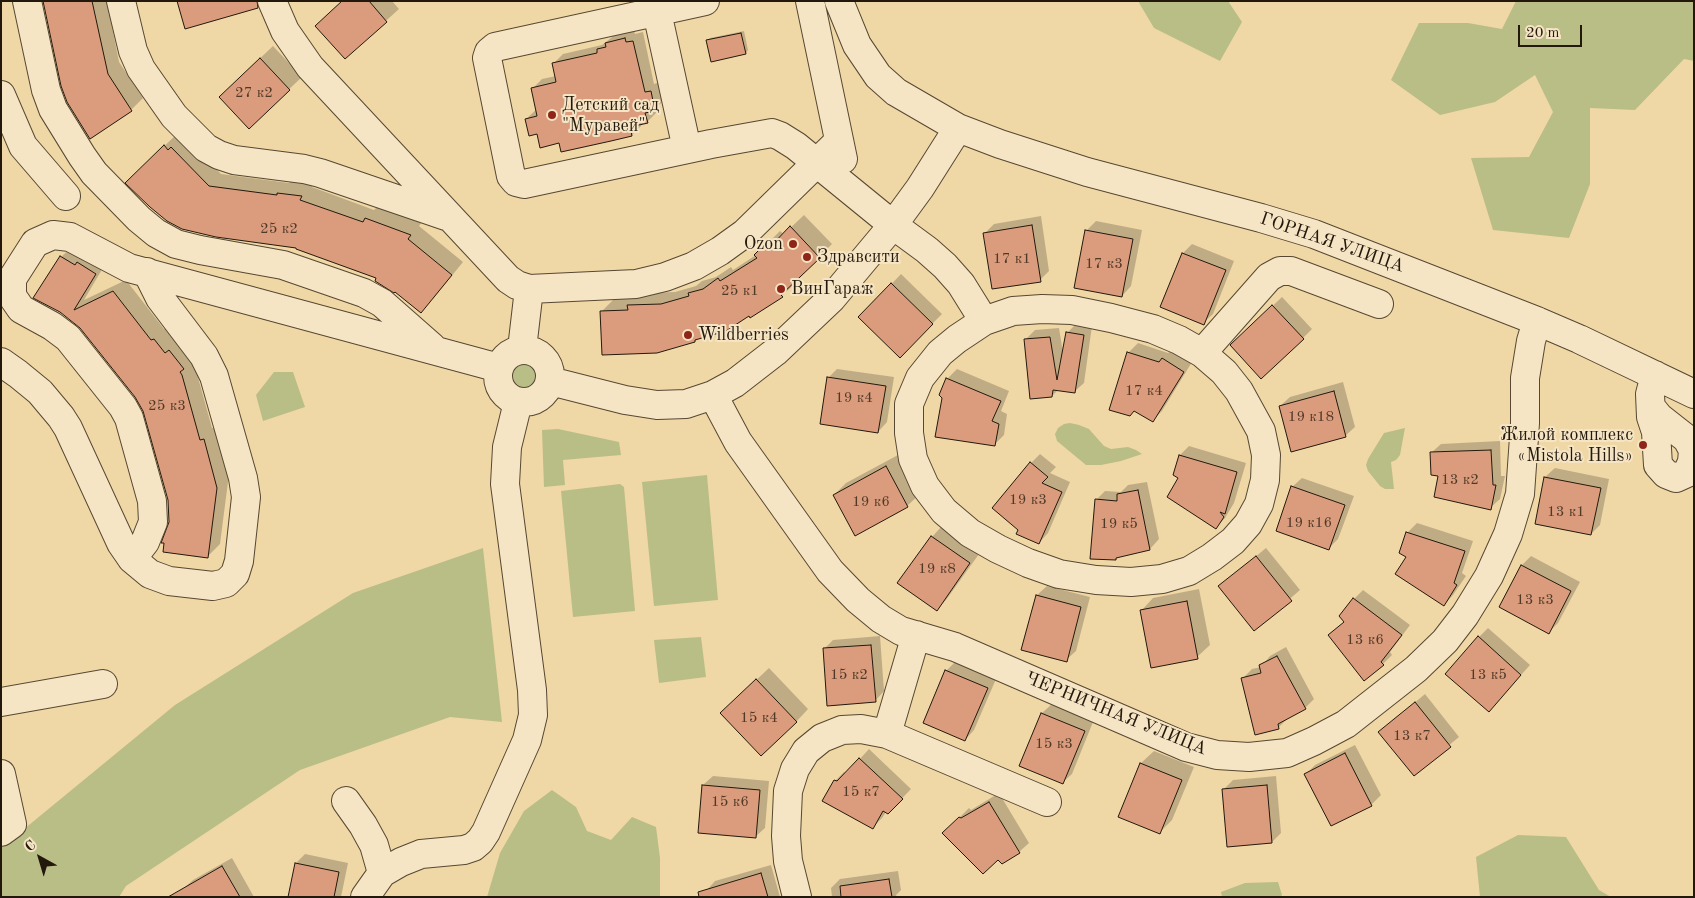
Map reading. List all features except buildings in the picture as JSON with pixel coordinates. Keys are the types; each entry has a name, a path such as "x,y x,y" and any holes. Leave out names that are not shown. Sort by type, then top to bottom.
{"street":[{"path":"27,1 46,90 53,109 94,173 139,219 156,233 176,244 283,265 364,293 382,303 438,352"},
{"path":"121,1 133,51 141,69 174,116 206,148 234,160 304,169 450,217"},
{"path":"272,1 285,31 310,67 508,279 517,285 529,289 636,284 665,277 694,266 720,252 745,233 839,142"},
{"path":"705,1 495,47 489,52 488,58 511,176 516,182 524,184 772,133 796,146 893,225 927,250 961,284 984,321"},
{"path":"810,1 850,189"},
{"name":"ГОРНАЯ УЛИЦА","path":"839,1 857,45 878,76 896,92 958,128 1000,144 1087,172 1314,234 1580,339 1694,394"},
{"path":"657,12 687,149"},
{"path":"1,95 24,146 66,196"},
{"path":"550,381 625,400 657,405 686,404 713,396 735,383 775,352 832,298 893,225 920,188 958,128"},
{"path":"132,558 145,542 153,522 152,501 129,418 123,407 68,338 52,326 21,309 12,296 12,279 35,243 53,235 70,238 129,268 499,368"},
{"path":"1202,353 1269,277 1280,271 1291,270 1379,304"},
{"path":"1,362 40,392 54,407 68,428 121,542 132,558 150,574 169,581 213,586 226,583 235,574 239,561 246,497 243,478 214,376 204,356 160,298 147,272"},
{"path":"522,349 529,289"},
{"path":"1072,310 1153,329 1179,340 1202,353 1224,372 1239,390 1261,431 1266,454 1265,480 1259,504 1248,524 1234,541 1189,571 1162,579 1139,582 1096,580 1058,574 1028,563 970,533 944,511 925,486 913,459 909,433 909,404 920,378 940,353 984,321 1013,311 1072,310"},
{"name":"ЧЕРНИЧНАЯ УЛИЦА","path":"713,396 738,442 830,571 858,600 881,619 901,631 955,647 1186,747 1217,755 1249,757 1287,753 1346,724 1416,669 1450,634 1466,614 1489,576 1508,534 1520,494 1525,423 1525,378 1531,341 1537,321"},
{"path":"522,349 531,350 545,359 551,373 548,389 535,400 527,403 510,399 499,386 499,368 508,355 522,349"},
{"path":"1651,407 1650,394 1655,375"},
{"path":"365,897 382,873 401,862 421,854 472,848 480,841 486,832 527,740 533,715 532,690 505,484 507,447 518,402"},
{"path":"887,734 916,635"},
{"path":"1,702 103,684"},
{"path":"797,897 788,861 786,836 788,791 795,769 806,751 822,738 842,730 861,729 887,734 1047,802"},
{"path":"1,774 12,824 1,832"},
{"path":"346,801 374,845 382,873"}],"green space":[{"path":"1138,1 1228,1 1242,22 1220,61 1154,28"},
{"path":"1516,1 1694,1 1694,61 1684,59 1635,110 1590,108 1590,184 1569,238 1493,230 1471,158 1529,157 1553,112 1535,75 1495,102 1440,115 1391,80 1419,23 1468,23 1502,29"},
{"path":"524,360 535,365 540,376 535,387 524,392 513,387 508,376 513,365"},
{"path":"274,372 293,372 305,407 263,421 256,395"},
{"path":"1070,423 1089,429 1104,446 1111,449 1128,447 1142,454 1101,465 1086,465 1057,441 1055,434 1058,428"},
{"path":"1405,428 1400,455 1391,462 1394,489 1385,489 1380,486 1368,471 1366,465 1384,433"},
{"path":"558,429 619,442 621,455 563,460 565,485 544,487 542,430"},
{"path":"707,475 718,600 654,606 642,482"},
{"path":"620,484 624,487 635,611 573,617 561,491"},
{"path":"483,548 502,722 450,717 300,770 126,886 119,897 1,897 1,848 175,705 353,593"},
{"path":"701,637 706,677 659,683 654,640"},
{"path":"552,790 576,807 587,831 611,840 632,817 656,827 660,858 660,897 487,897 500,853 524,811"},
{"path":"1518,835 1566,837 1599,890 1611,897 1480,897 1476,857"},
{"path":"1278,882 1282,895 1280,897 1222,897 1221,892 1245,883"}],"place":[{"name":"Детский сад \"Муравей\"","path":"552,115"},
{"name":"Ozon","path":"793,244"},
{"name":"Здравсити","path":"807,257"},
{"name":"ВинГараж","path":"781,289"},
{"name":"Wildberries","path":"688,335"},
{"name":"Жилой комплекс «Mistola Hills»","path":"1643,445"}]}
